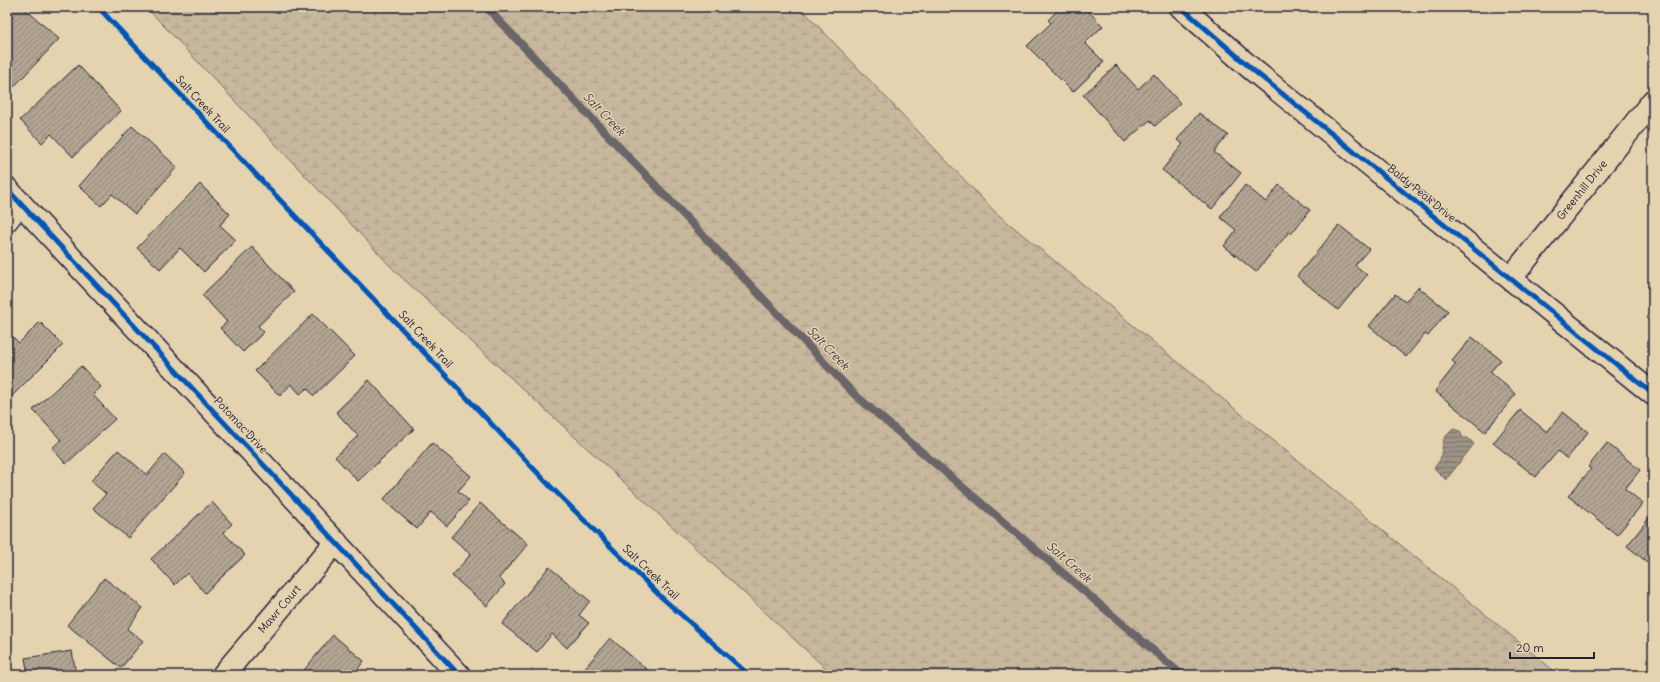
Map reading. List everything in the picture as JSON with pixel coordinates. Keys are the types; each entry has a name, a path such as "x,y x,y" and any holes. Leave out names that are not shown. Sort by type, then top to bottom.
{"street":[{"name":"Baldy Peak Drive","path":"1181,7 1253,70 1653,394"},
{"name":"Greenhill Drive","path":"1511,278 1653,101"},
{"path":"7,220 14,196"},
{"name":"Potomac Drive","path":"14,196 459,675"},
{"name":"Mawr Court","path":"223,675 336,542"}],"green space":[{"path":"146,7 800,7 995,212 1559,675 833,675 397,273"}],"shaded area":[{"path":"1453,429 1460,431 1463,438 1468,438 1474,444 1446,480 1434,468 1440,460 1444,438"}],"building":[{"path":"7,7 23,7 59,39 7,94"},
{"path":"1061,7 1084,7 1103,26 1085,43 1104,62 1073,92 1027,46 1051,23 1048,20"},
{"path":"78,65 121,111 73,157 51,134 42,143 20,120"},
{"path":"1116,65 1138,89 1154,74 1180,103 1155,126 1150,120 1125,142 1083,95"},
{"path":"1199,113 1228,135 1214,152 1241,173 1212,209 1162,170 1183,144 1177,140"},
{"path":"132,126 177,167 135,214 112,194 101,206 79,186"},
{"path":"200,184 230,214 220,225 236,240 204,272 180,248 160,269 137,248"},
{"path":"1245,185 1266,202 1279,185 1310,210 1291,234 1289,232 1256,272 1224,246 1236,230 1220,217"},
{"path":"1339,225 1369,249 1355,265 1367,275 1338,310 1297,276"},
{"path":"252,247 294,292 258,326 264,332 243,352 220,328 227,322 202,295"},
{"path":"1418,287 1448,311 1428,336 1425,334 1406,357 1369,326 1395,294 1405,302"},
{"path":"313,314 355,356 314,396 307,388 300,394 291,384 280,396 255,371"},
{"path":"40,322 63,345 10,398 7,394 7,331 19,343"},
{"path":"1472,337 1501,360 1490,372 1516,394 1485,432 1435,391 1456,364 1452,361"},
{"path":"81,366 101,387 93,395 115,419 66,464 52,448 61,440 33,410"},
{"path":"369,380 414,429 358,481 335,457 358,436 336,412"},
{"path":"1520,410 1547,432 1563,412 1588,432 1567,459 1558,451 1536,477 1493,443"},
{"path":"432,443 471,476 458,491 469,501 447,526 431,512 417,529 383,500"},
{"path":"1607,443 1640,470 1625,489 1643,503 1617,535 1568,496 1591,469 1588,467"},
{"path":"118,450 147,475 165,454 185,473 128,538 93,508 106,494 91,481"},
{"path":"212,502 232,524 223,532 245,555 205,593 187,573 175,585 151,559"},
{"path":"480,503 528,544 499,578 505,584 487,606 452,576 471,554 451,537"},
{"path":"1653,513 1653,567 1627,546"},
{"path":"549,567 590,601 579,615 589,623 567,648 552,634 537,652 502,624"},
{"path":"104,578 143,608 127,629 143,641 121,668 67,625"},
{"path":"333,635 364,661 353,675 300,675"},
{"path":"610,638 651,673 650,675 579,675"},
{"path":"72,651 76,675 28,675 25,658"}],"waterway":[{"name":"Salt Creek","path":"486,7 854,394 1182,675"}],"cycle path":[{"name":"Salt Creek Trail","path":"98,7 550,486 660,596 749,675"},
{"path":"1181,7 1253,70 1653,394"},
{"path":"7,189 459,675"}]}
